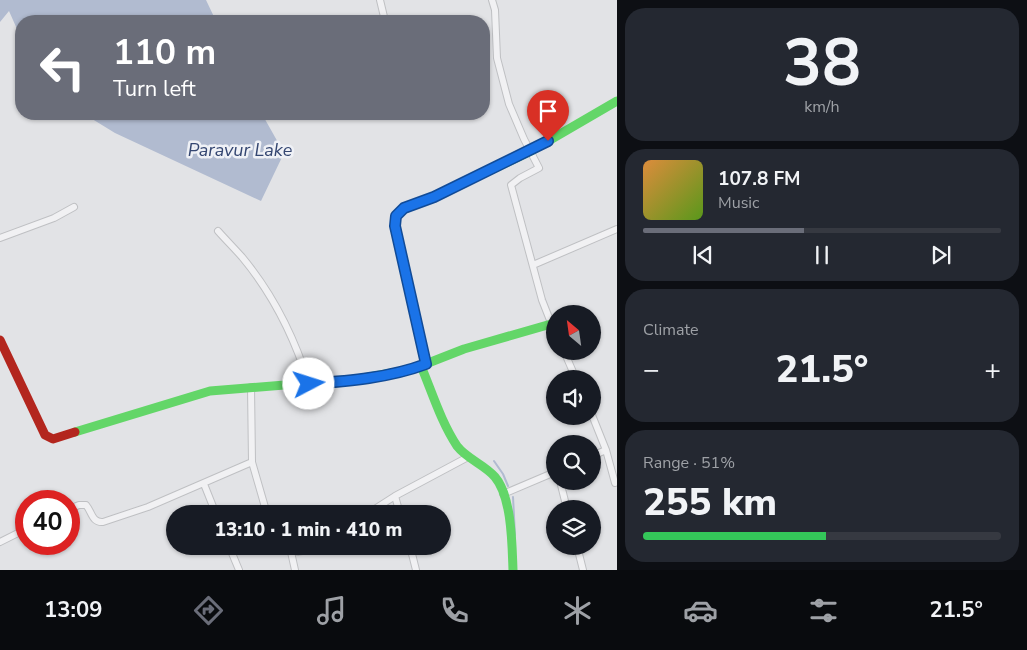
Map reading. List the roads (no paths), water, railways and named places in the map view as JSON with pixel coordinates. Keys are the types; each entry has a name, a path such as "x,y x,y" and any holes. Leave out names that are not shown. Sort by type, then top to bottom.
{"street":[{"path":"380,0 384,15"},
{"path":"492,0 495,10 497,58 509,104 539,168 511,185 518,217 546,311"},
{"path":"513,570 513,548 503,494 494,476 456,444 423,365 395,226 396,216 404,208 434,197 530,151 617,101"},
{"path":"0,238 54,218 74,207"},
{"path":"533,265 617,230"},
{"path":"218,231 241,256 280,314 300,357 309,384"},
{"path":"0,340 45,435 53,439 210,391 309,384 358,379 397,372 423,365 464,349 546,325"},
{"path":"251,387 252,462 264,505"},
{"path":"596,425 606,450 615,483 617,482"},
{"path":"601,452 606,450"},
{"path":"382,505 468,456"},
{"path":"80,504 86,505 95,520 103,522 148,507 252,462"},
{"path":"503,494 546,476"},
{"path":"204,484 212,505"},
{"path":"396,496 398,505"},
{"path":"0,542 15,534"},
{"path":"233,555 239,570"},
{"path":"292,555 295,570"},
{"path":"412,555 416,570"},
{"path":"579,555 583,570"}],"water":[{"path":"0,0 206,0 213,15 15,15 15,24 9,11 0,22"},
{"name":"Paravur Lake","path":"94,120 265,120 284,153 261,201 115,133"}],"waterway":[{"path":"494,461 503,474 508,486"},
{"path":"513,497 515,535"}]}
